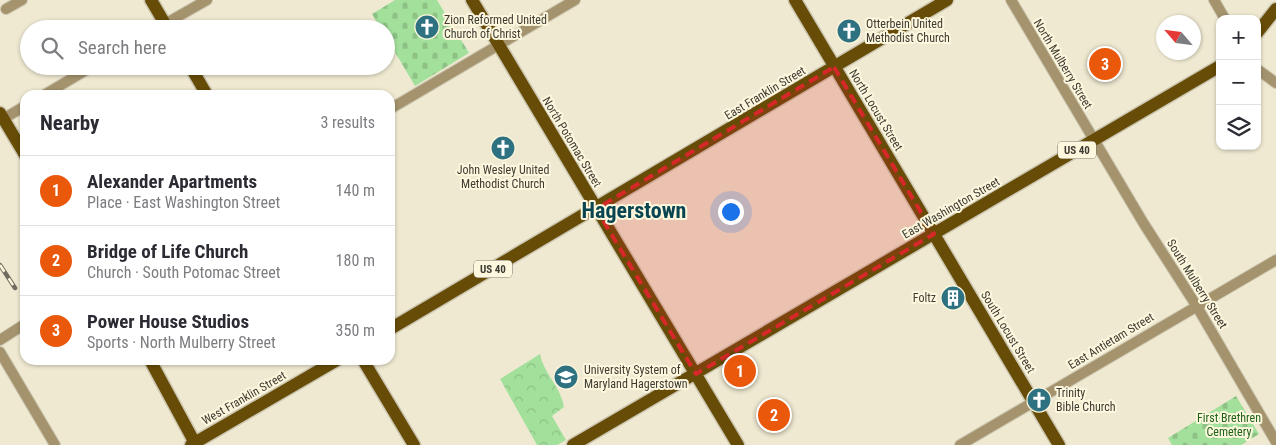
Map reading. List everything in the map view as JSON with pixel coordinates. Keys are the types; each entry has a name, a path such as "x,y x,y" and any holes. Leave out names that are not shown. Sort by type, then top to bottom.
{"main road":[{"path":"151,0 160,20"},
{"name":"North Potomac Street","path":"472,0 738,445"},
{"name":"North Locust Street","path":"795,0 934,234"},
{"name":"East Franklin Street","path":"596,209 947,0"},
{"path":"1261,28 1276,9"},
{"name":"East Washington Street","path":"696,374 1216,68"},
{"path":"195,75 204,90"},
{"path":"2,116 20,147"},
{"name":"US 40","path":"395,326 596,209"},
{"name":"South Locust Street","path":"934,234 1058,445"},
{"path":"153,365 194,444"},
{"name":"West Franklin Street","path":"194,444 328,365"},
{"path":"366,365 414,445"},
{"name":"US 40","path":"573,445 696,374"}],"street":[{"path":"6,9 22,0"},
{"path":"174,20 207,0"},
{"path":"395,106 575,0"},
{"name":"North Mulberry Street","path":"1011,0 1094,140"},
{"path":"1214,0 1223,15"},
{"path":"1261,71 1276,83"},
{"path":"52,90 78,75"},
{"path":"2,116 20,108"},
{"name":"South Mulberry Street","path":"1094,140 1196,305 1276,442"},
{"name":"East Antietam Street","path":"960,445 1196,305 1276,260"},
{"path":"0,340 20,327"},
{"path":"0,352 55,445"}],"highlighted area":[{"path":"834,67 934,234 696,374 596,209"}],"green space":[{"path":"395,0 437,0 469,53 415,86 395,52 395,20 376,20 372,14"},
{"path":"540,354 545,368 560,393 564,407 552,416 566,440 557,445 537,445 500,379"},
{"name":"First Brethren Cemetery","path":"1236,396 1259,434 1241,445 1172,445 1168,438"}],"railway":[{"path":"0,265 15,288"}],"place":[{"name":"Zion Reformed United Church of Christ","path":"427,27"},
{"name":"Otterbein United Methodist Church","path":"849,31"},
{"name":"Power House Studios","path":"1105,64"},
{"name":"John Wesley United Methodist Church","path":"503,148"},
{"name":"Foltz","path":"953,298"},
{"name":"Alexander Apartments","path":"740,371"},
{"name":"University System of Maryland Hagerstown","path":"566,377"},
{"name":"Trinity Bible Church","path":"1039,400"},
{"name":"Bridge of Life Church","path":"774,415"}],"district":[{"name":"Hagerstown","path":"634,210"}]}
